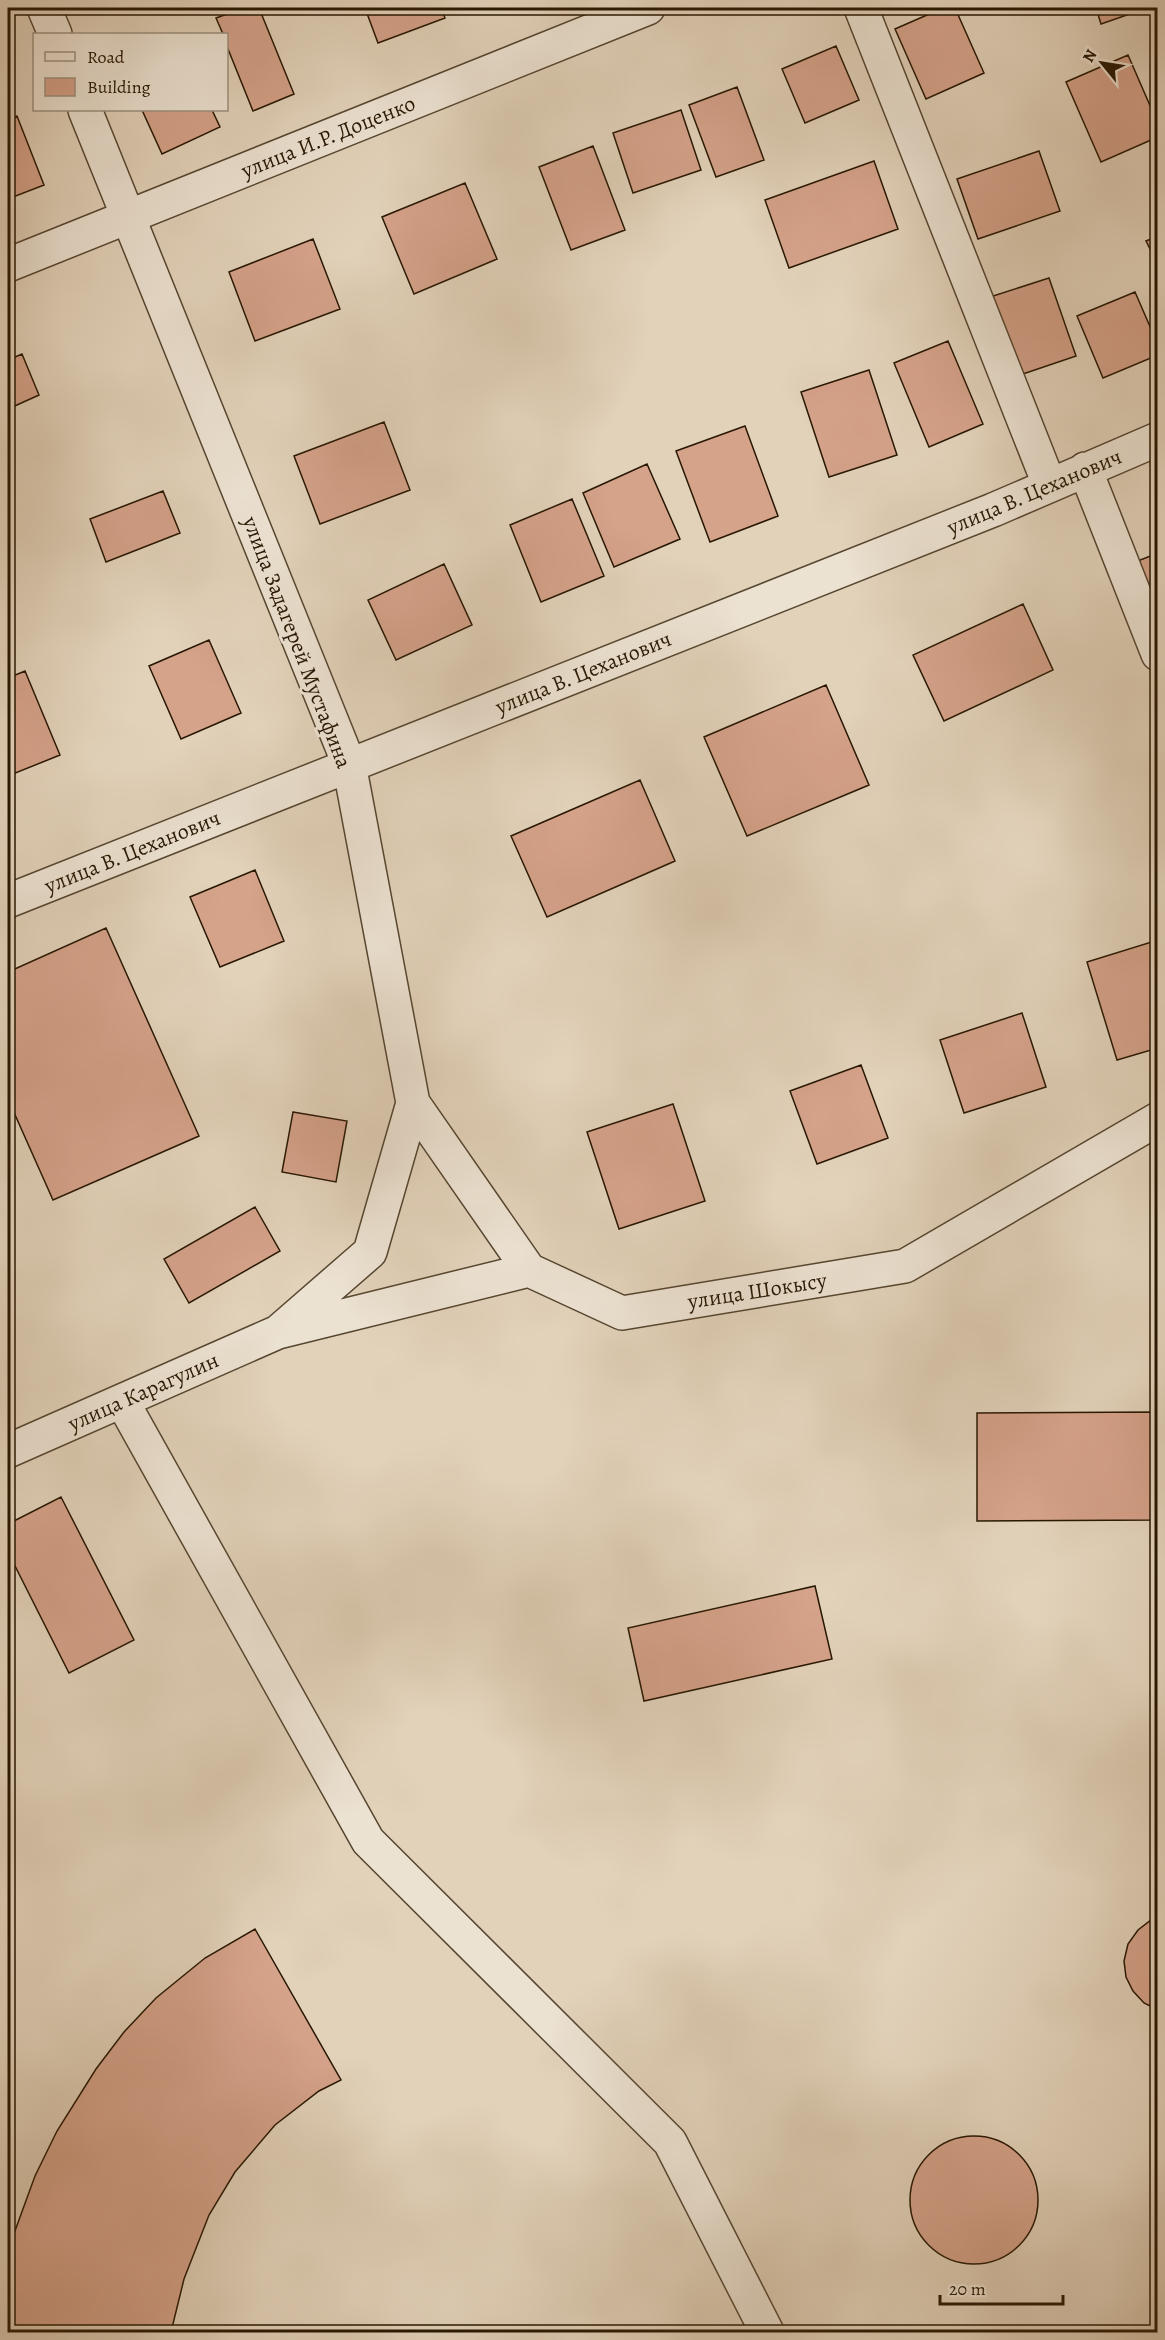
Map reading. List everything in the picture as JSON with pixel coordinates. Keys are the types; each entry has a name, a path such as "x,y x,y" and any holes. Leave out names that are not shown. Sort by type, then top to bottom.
{"street":[{"path":"44,8 55,33"},
{"name":"улица И.Р. Доценко","path":"8,265 648,8"},
{"path":"861,8 1049,484"},
{"name":"улица Задагерей Мустафина","path":"85,111 349,764 414,1103 370,1252 278,1332"},
{"name":"улица В. Цеханович","path":"8,901 993,510 1158,439"},
{"path":"1085,469 1158,654"},
{"path":"278,1332 530,1270 414,1103"},
{"name":"улица Шокысу","path":"530,1270 622,1313 905,1266 1158,1119"},
{"name":"улица Карагулин","path":"8,1451 278,1332"},
{"path":"122,1401 368,1841 670,2142 767,2332"}],"building":[{"path":"244,8 259,8 294,94 253,111 228,49 228,33 223,33 216,18"},
{"path":"365,8 441,8 445,18 378,43"},
{"path":"943,8 955,8 984,73 926,99 895,29"},
{"path":"1096,8 1147,8 1101,24"},
{"path":"836,46 859,100 805,123 782,69"},
{"path":"1128,55 1158,124 1158,137 1101,162 1066,82"},
{"path":"737,87 764,160 716,177 689,105"},
{"path":"681,110 701,170 633,193 613,133"},
{"path":"142,111 212,111 220,127 162,154"},
{"path":"17,116 44,185 8,199 8,120"},
{"path":"593,146 625,230 571,250 539,167"},
{"path":"1039,151 1060,211 978,239 957,179"},
{"path":"874,161 898,229 789,268 765,200"},
{"path":"465,183 497,259 414,294 382,217"},
{"path":"1158,236 1158,265 1146,241"},
{"path":"313,239 340,309 255,341 229,272"},
{"path":"1049,278 1076,356 1017,376 990,297"},
{"path":"1135,292 1158,345 1158,355 1103,378 1077,316"},
{"path":"948,341 983,424 929,447 894,363"},
{"path":"22,354 39,395 8,409 8,360"},
{"path":"869,370 897,455 829,477 801,392"},
{"path":"384,422 410,490 320,524 294,456"},
{"path":"745,426 778,516 710,542 676,451"},
{"path":"647,464 680,539 614,567 583,493"},
{"path":"163,491 180,533 106,562 90,519"},
{"path":"572,499 604,576 541,602 510,525"},
{"path":"1158,553 1158,635 1125,566"},
{"path":"444,564 472,625 396,660 368,600"},
{"path":"1023,604 1053,670 944,721 913,655"},
{"path":"209,640 241,713 181,739 149,666"},
{"path":"25,671 60,755 8,776 8,678"},
{"path":"826,685 869,785 747,836 704,737"},
{"path":"640,780 675,861 547,917 511,836"},
{"path":"255,870 284,941 220,967 190,897"},
{"path":"106,928 199,1136 53,1200 8,1099 8,972"},
{"path":"1158,940 1158,1048 1117,1060 1087,962"},
{"path":"1022,1013 1046,1087 964,1113 940,1040"},
{"path":"861,1065 888,1138 817,1164 790,1091"},
{"path":"673,1104 705,1201 619,1229 587,1132"},
{"path":"293,1112 347,1121 336,1182 282,1172"},
{"path":"255,1207 280,1251 189,1303 164,1259"},
{"path":"1158,1412 1158,1520 977,1521 977,1413"},
{"path":"61,1497 134,1640 69,1673 8,1552 8,1524"},
{"path":"815,1586 832,1659 644,1701 628,1628"},
{"path":"1158,1918 1158,2010 1144,2003 1133,1991 1126,1977 1124,1961 1128,1944 1138,1930 1151,1920"},
{"path":"255,1929 341,2080 319,2091 275,2125 235,2172 209,2215 184,2279 171,2332 8,2332 8,2250 35,2176 57,2131 96,2069 124,2032 156,1998 205,1958"},
{"path":"974,2136 998,2141 1019,2155 1033,2176 1038,2200 1033,2224 1019,2245 998,2259 974,2264 950,2259 929,2245 915,2224 910,2200 915,2176 929,2155 950,2141"}]}
